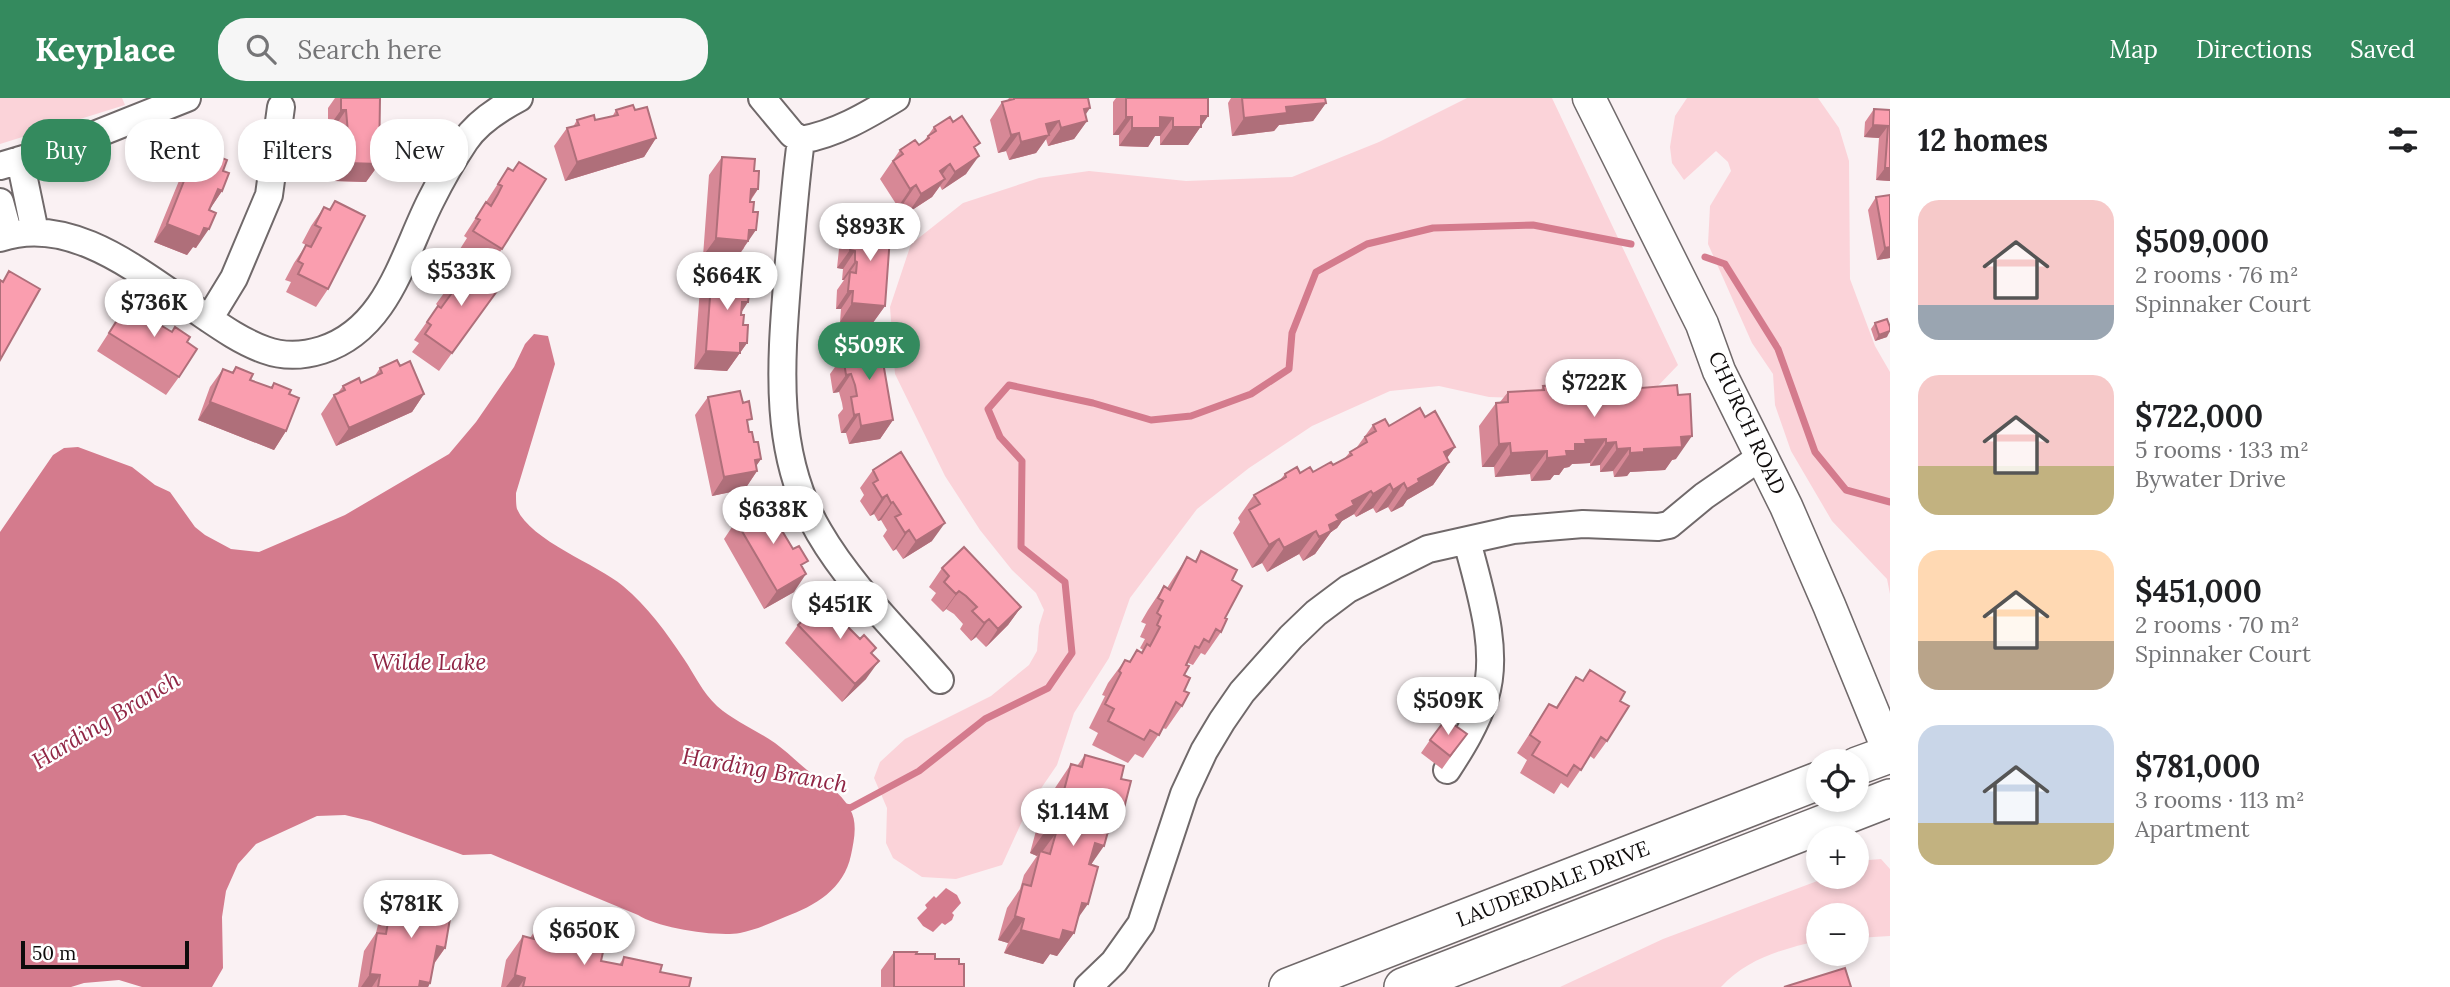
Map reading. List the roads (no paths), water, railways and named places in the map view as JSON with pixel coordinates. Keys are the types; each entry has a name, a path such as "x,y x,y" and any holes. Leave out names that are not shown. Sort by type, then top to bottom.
{"main road":[{"path":"1869,762 1890,754"},
{"name":"LAUDERDALE DRIVE","path":"1288,987 1806,786"},
{"name":"LAUDERDALE DRIVE","path":"1403,987 1890,799"}],"street":[{"path":"14,235 10,163 64,147 187,98"},
{"path":"14,235 61,235 96,248 239,339 266,351 304,355 345,339 361,328 386,297 431,199 467,139 482,123 519,98"},
{"path":"762,98 792,134 801,140 855,122 896,98"},
{"name":"CHURCH ROAD","path":"1589,98 1702,324 1719,370 1814,570 1890,754"},
{"path":"209,318 234,278 269,195 281,107"},
{"path":"801,140 782,345 782,410 793,467 802,498 818,531 844,571 940,680"},
{"path":"0,202 14,235"},
{"path":"1088,987 1114,962 1141,924 1184,794 1204,751 1242,692 1316,612 1348,589 1428,549 1513,530 1572,525 1670,525 1704,496 1762,456"},
{"path":"1447,770 1471,733 1486,695 1489,672 1485,613 1467,541"}],"water":[{"name":"Wilde Lake","path":"534,334 548,336 555,364 516,493 517,509 525,521 550,542 612,578 632,594 649,611 717,706 775,743 842,797 852,814 855,832 847,867 835,887 817,902 758,928 730,934 702,932 647,920 491,854 463,855 370,821 345,815 317,816 256,844 238,864 226,891 222,917 223,968 212,987 142,987 119,980 71,987 0,987 0,532 53,455 64,448 78,447 132,467 155,485 170,492 195,527 205,535 231,549 259,552 345,515 449,454 476,422"},
{"path":"946,888 957,895 961,903 952,913 952,920 945,925 942,923 933,932 917,918 927,908 925,905"}],"waterway":[{"name":"Harding Branch","path":"841,806 850,808 919,771 985,719 1048,688 1072,653 1065,582 1021,547 1022,461 1000,437 988,409 1009,385 1093,403 1151,420 1191,416 1251,394 1289,369 1292,333 1316,272 1367,244 1433,228 1533,225 1631,244"},
{"name":"Harding Branch","path":"1705,257 1725,264 1778,349 1815,452 1846,490 1890,502"}]}
